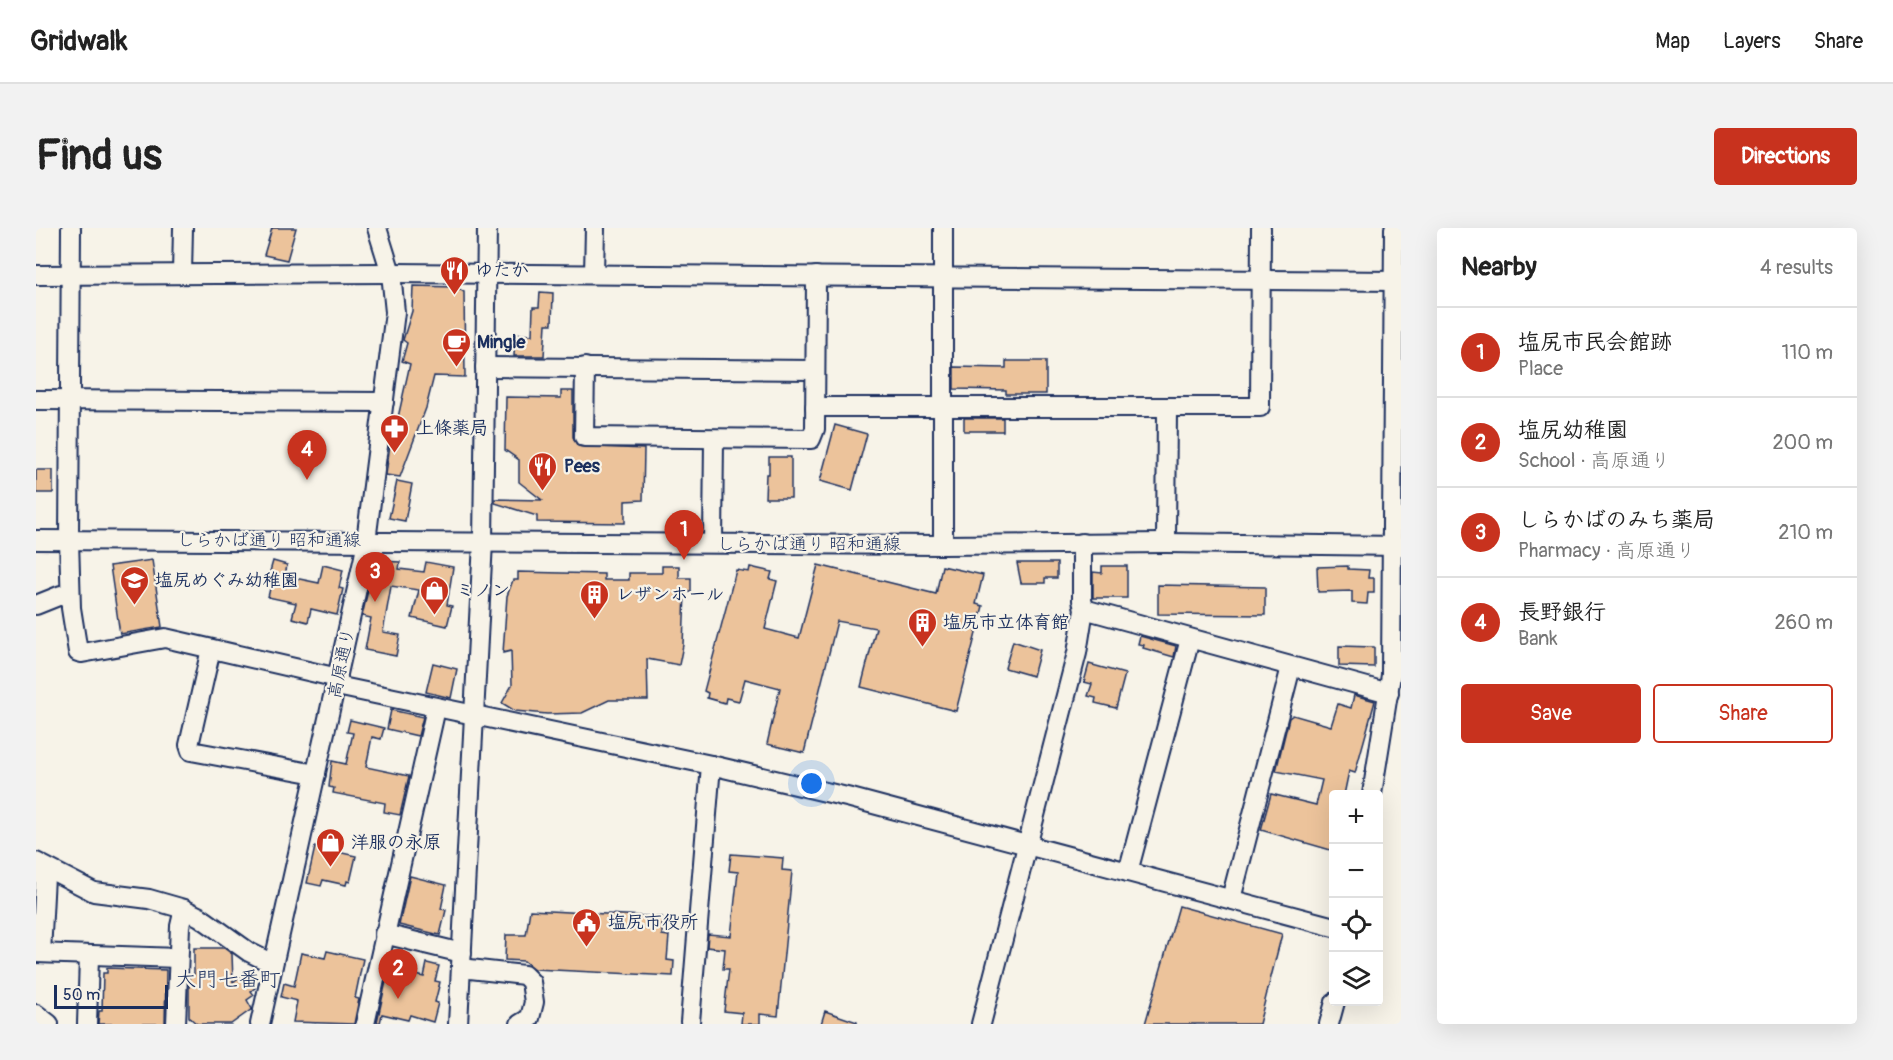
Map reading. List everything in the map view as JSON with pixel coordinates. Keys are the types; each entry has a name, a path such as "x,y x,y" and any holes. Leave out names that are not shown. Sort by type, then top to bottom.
{"street":[{"path":"71,228 69,540 70,596 78,652 165,638 211,648 475,717 711,765 851,798 1329,926"},
{"path":"182,274 183,228"},
{"name":"高原通り","path":"260,1024 337,682 366,540 395,312 391,273 377,228"},
{"path":"458,1024 483,542 487,228"},
{"path":"594,274 595,228"},
{"path":"943,228 943,545"},
{"path":"816,407 1260,407 1261,228"},
{"path":"1373,790 1389,693 1396,674 1397,281 1394,228"},
{"path":"36,275 391,273 1397,281"},
{"path":"585,367 584,437 811,439 816,429 816,276"},
{"path":"485,367 815,370"},
{"path":"36,400 384,402"},
{"path":"1166,543 1167,408"},
{"path":"713,543 714,439"},
{"name":"しらかば通り 昭和通線","path":"36,540 366,540 943,545 1166,543 1397,546"},
{"path":"981,1024 1077,653 1084,609 1082,543"},
{"path":"36,605 61,595 70,596"},
{"path":"1084,609 1389,693"},
{"path":"1128,872 1190,639"},
{"path":"211,648 189,745 191,751 316,774"},
{"path":"1231,899 1291,667"},
{"path":"365,1024 434,717"},
{"path":"692,1023 711,765"},
{"path":"42,866 94,892 149,899 184,909 200,917 249,952 273,964"},
{"path":"42,866 45,876 39,953 178,958"},
{"path":"176,1024 180,926 184,909"},
{"path":"384,934 462,960 524,975 531,982 534,1002 530,1018 520,1024"},
{"path":"87,1024 89,956"},
{"path":"1329,1024 1334,1006"},
{"path":"36,1014 50,1024"}],"building":[{"path":"272,228 296,228 287,260 264,255"},
{"path":"413,286 456,287 464,292 465,377 434,376 426,408 400,477 386,475 393,421 397,422 410,364 402,361 407,343 403,340 412,311"},
{"path":"540,292 553,293 552,324 546,324 544,356 514,356 515,334 532,335 533,307 539,307"},
{"path":"1006,361 1046,361 1046,394 1006,394 1006,390 954,389 954,367 1006,368"},
{"path":"561,391 573,391 573,437 578,446 644,449 643,500 625,501 625,523 537,522 537,516 495,503 495,499 542,500 519,482 519,460 505,450 506,397 561,398"},
{"path":"964,418 1003,418 1003,431 964,431"},
{"path":"835,425 867,434 852,490 820,481"},
{"path":"769,457 791,457 791,498 765,498"},
{"path":"36,470 53,470 53,493 36,493"},
{"path":"397,481 412,484 405,521 389,518"},
{"path":"152,560 162,627 120,634 110,566"},
{"path":"273,561 287,565 285,576 319,583 323,565 343,570 339,588 343,589 337,615 311,609 308,622 292,618 296,603 268,597 273,576 269,575"},
{"path":"377,561 400,562 399,569 424,572 426,562 453,567 447,605 452,606 447,626 412,618 419,590 391,586 383,632 400,635 396,656 365,650 371,618 362,616 374,565"},
{"path":"1017,563 1057,563 1057,578 1045,578 1045,583 1021,583"},
{"path":"818,565 936,594 942,566 983,575 976,604 983,606 956,711 861,687 876,628 837,621 804,753 767,744 780,688 745,679 739,701 726,698 725,703 707,698 708,693 704,691 736,570 749,572 750,567 772,572 770,579 777,581 765,629 799,638"},
{"name":"レザンホール","path":"662,566 679,566 679,578 691,578 691,592 685,592 683,645 679,665 647,659 648,700 609,700 582,713 547,714 515,711 502,703 512,685 511,651 503,653 507,596 513,580 518,580 518,572 604,574 604,580 629,580 629,573 662,573"},
{"path":"1102,566 1127,566 1127,598 1093,598 1093,572 1102,573"},
{"path":"1348,566 1348,569 1369,570 1368,578 1374,578 1374,593 1368,593 1367,604 1352,603 1352,591 1318,592 1317,567"},
{"path":"1158,585 1265,587 1265,615 1158,614"},
{"path":"1140,636 1176,646 1174,657 1143,648 1144,645 1138,644"},
{"path":"1013,641 1040,650 1033,676 1005,668"},
{"path":"1339,646 1374,647 1374,667 1339,666"},
{"path":"433,663 457,669 451,698 426,692"},
{"path":"1089,664 1125,674 1116,708 1095,703 1096,698 1088,696 1092,684 1084,682"},
{"path":"1354,695 1375,701 1355,773 1349,771 1345,790 1329,790 1329,850 1261,830 1271,794 1316,805 1322,780 1276,771 1289,718 1293,715 1331,726 1338,704 1351,708"},
{"path":"391,710 423,717 418,736 387,729"},
{"path":"350,720 384,728 381,739 372,737 366,767 409,776 400,815 384,812 385,803 333,793 334,788 329,787 332,761 346,764 353,733 347,732"},
{"path":"315,847 356,856 350,882 347,881 346,885 323,880 321,886 307,883"},
{"path":"731,854 783,858 782,870 792,871 778,1016 760,1014 760,1024 741,1024 742,1013 724,1011 729,969 723,969 725,949 707,947 708,934 731,936 738,872 729,871"},
{"path":"410,876 446,885 441,909 446,910 440,935 399,925"},
{"path":"1179,906 1282,934 1259,1024 1145,1024"},
{"name":"塩尻市役所","path":"530,910 662,917 662,935 669,936 667,960 674,961 673,976 534,969 524,961 505,960 506,935 526,935"},
{"path":"194,948 224,948 232,954 233,982 245,973 255,988 251,991 254,995 247,1000 252,1009 231,1024 197,1024 189,1017 189,975 194,975"},
{"path":"327,951 363,959 355,998 359,999 354,1024 293,1022 297,1001 281,997 284,983 294,986 301,953 325,958"},
{"path":"427,963 439,966 435,981 440,982 435,1002 438,1003 433,1022 410,1015 408,1020 382,1014 380,1023 377,1022 389,968 424,977"},
{"path":"107,968 166,970 165,1024 98,1024 99,1011 102,1011 103,973 107,973"},
{"path":"825,1011 857,1022 857,1024 821,1024"}],"place":[{"name":"ゆたか","path":"454,296"},
{"name":"Mingle","path":"456,368"},
{"name":"上條薬局","path":"395,454"},
{"name":"長野銀行","path":"307,480"},
{"name":"Pees","path":"543,492"},
{"name":"塩尻市民会館跡","path":"684,560"},
{"name":"しらかばのみち薬局","path":"375,602"},
{"name":"塩尻めぐみ幼稚園","path":"134,606"},
{"name":"ミノン","path":"435,616"},
{"name":"レザンホール","path":"595,620"},
{"name":"塩尻市立体育館","path":"922,648"},
{"name":"洋服の永原","path":"330,868"},
{"name":"塩尻市役所","path":"587,948"},
{"name":"塩尻幼稚園","path":"398,999"}],"district":[{"name":"大門七番町","path":"228,979"}]}
